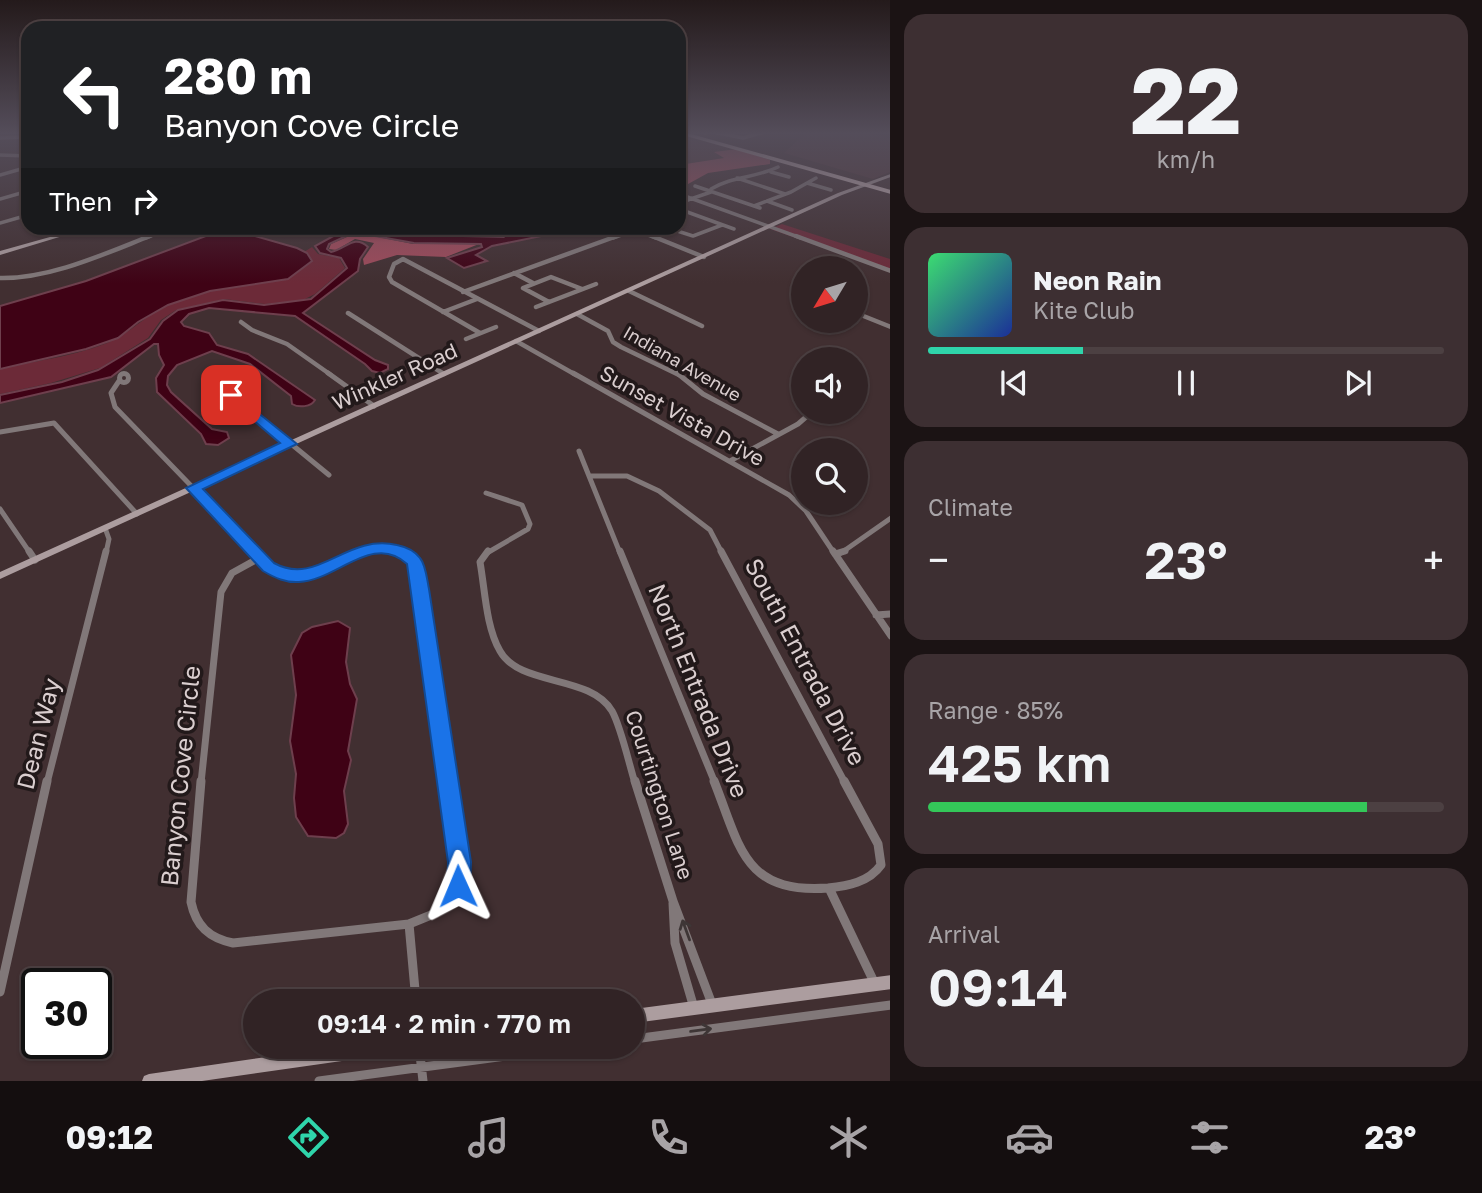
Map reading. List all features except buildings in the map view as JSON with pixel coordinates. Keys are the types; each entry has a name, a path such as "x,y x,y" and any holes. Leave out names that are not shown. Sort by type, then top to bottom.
{"main road":[{"path":"858,182 881,185 890,190"},
{"path":"863,182 890,190"}],"street":[{"path":"711,192 711,188 719,182"},
{"path":"750,182 785,194"},
{"name":"Winkler Road","path":"0,576 516,341 877,182"},
{"path":"881,185 887,182"},
{"path":"754,206 807,183 831,190"},
{"name":"Winkler Road","path":"804,213 864,184"},
{"path":"695,186 760,208"},
{"path":"686,201 711,192"},
{"path":"0,199 21,193"},
{"path":"686,197 850,256"},
{"path":"767,201 792,209"},
{"path":"686,213 734,229"},
{"path":"0,223 21,217"},
{"path":"686,234 693,236 723,225"},
{"path":"0,252 55,235"},
{"path":"0,252 61,235"},
{"path":"0,278 11,279 79,260 152,235"},
{"path":"463,292 621,235"},
{"path":"648,235 704,257"},
{"path":"480,333 389,280 394,264 403,259 539,331"},
{"path":"868,262 890,271"},
{"path":"514,273 533,283"},
{"path":"549,302 523,288 551,276 582,289"},
{"path":"536,307 596,284"},
{"path":"629,291 702,326"},
{"path":"443,312 477,299"},
{"path":"348,313 444,374"},
{"name":"Indiana Avenue","path":"577,314 608,331 613,342 621,348 675,372 703,394 778,434"},
{"path":"868,318 890,327"},
{"path":"241,322 252,330 287,344 374,406"},
{"path":"466,339 496,327"},
{"name":"Sunset Vista Drive","path":"516,341 796,500 890,635"},
{"path":"212,379 329,475"},
{"name":"Banyon Cove Circle","path":"119,381 111,393 115,407 275,572 292,576 311,575 360,551 378,547 397,548 415,561 460,873 458,886 445,907 434,916 409,923 233,943 209,936 193,916 190,892 221,592 232,573 259,558"},
{"path":"0,432 54,423 137,514"},
{"path":"730,461 798,424"},
{"name":"North Entrada Drive","path":"579,451 744,855 751,866 775,884 801,890 829,888"},
{"name":"South Entrada Drive","path":"589,476 611,474 635,479 698,519 714,537 882,856 881,867 874,874 829,888"},
{"name":"Courtington Lane","path":"486,493 522,505 530,524 528,529 488,551 480,562 501,653 514,665 589,691 612,711 673,901 712,1005"},
{"path":"0,509 35,560"},
{"path":"835,554 843,552 890,519"},
{"name":"Dean Way","path":"0,992 35,828 108,539 104,528"},
{"path":"876,615 890,614"},
{"path":"645,1015 883,983 829,888"},
{"name":"Courtington Lane","path":"673,901 671,920 675,943 694,1008"},
{"path":"409,923 414,989"},
{"path":"645,1038 890,1005"},
{"path":"149,1081 306,1059"},
{"path":"420,1059 423,1081"},
{"path":"319,1081 486,1059"}],"shaded area":[{"path":"782,224 890,259 890,271 868,263 868,256 847,256 770,229"},
{"path":"208,235 252,235 297,248 307,253 312,261 288,279 210,291 168,305 138,322 118,338 86,349 0,369 0,306 86,281"},
{"path":"335,235 355,235 329,244 327,249 331,252 354,242 368,247 360,259 358,271 303,313 375,360 388,365 388,369 380,373 372,371 295,316 209,308 189,314 181,322 184,326 209,333 217,345 248,354 315,400 305,406 292,404 291,396 250,364 212,351 177,365 168,376 167,385 171,392 212,429 227,432 229,438 218,445 206,444 201,434 157,392 156,378 164,365 158,344 154,344 111,377 0,403 0,395 62,382 98,370 150,339 163,321 178,310 223,300 264,305 311,299 347,268 341,258 320,253 315,246"},
{"path":"368,235 413,244 479,244 446,257 397,255 364,265 363,259 374,243 355,239 336,250 329,249 331,244 347,237"},
{"path":"370,235 421,235 503,237 501,235 546,235 492,246 476,255 487,261 464,268 447,258 482,247 481,244 414,243"},
{"path":"312,247 318,254 339,258 345,268 315,294 303,300 265,304 224,299 176,310 161,320 148,338 100,368 51,383 0,394 0,369 107,343 161,308 197,294 242,284 288,279 307,254 304,252"},
{"path":"338,621 350,628 346,662 350,684 357,699 348,751 351,760 344,791 348,824 344,833 336,838 308,836 296,817 294,798 296,774 290,741 296,695 291,655 302,633 312,627"}],"route":[{"path":"231,395 290,444 193,488 269,567 282,575 311,575 360,551 382,547 397,548 415,561 460,862 458,886"}]}
